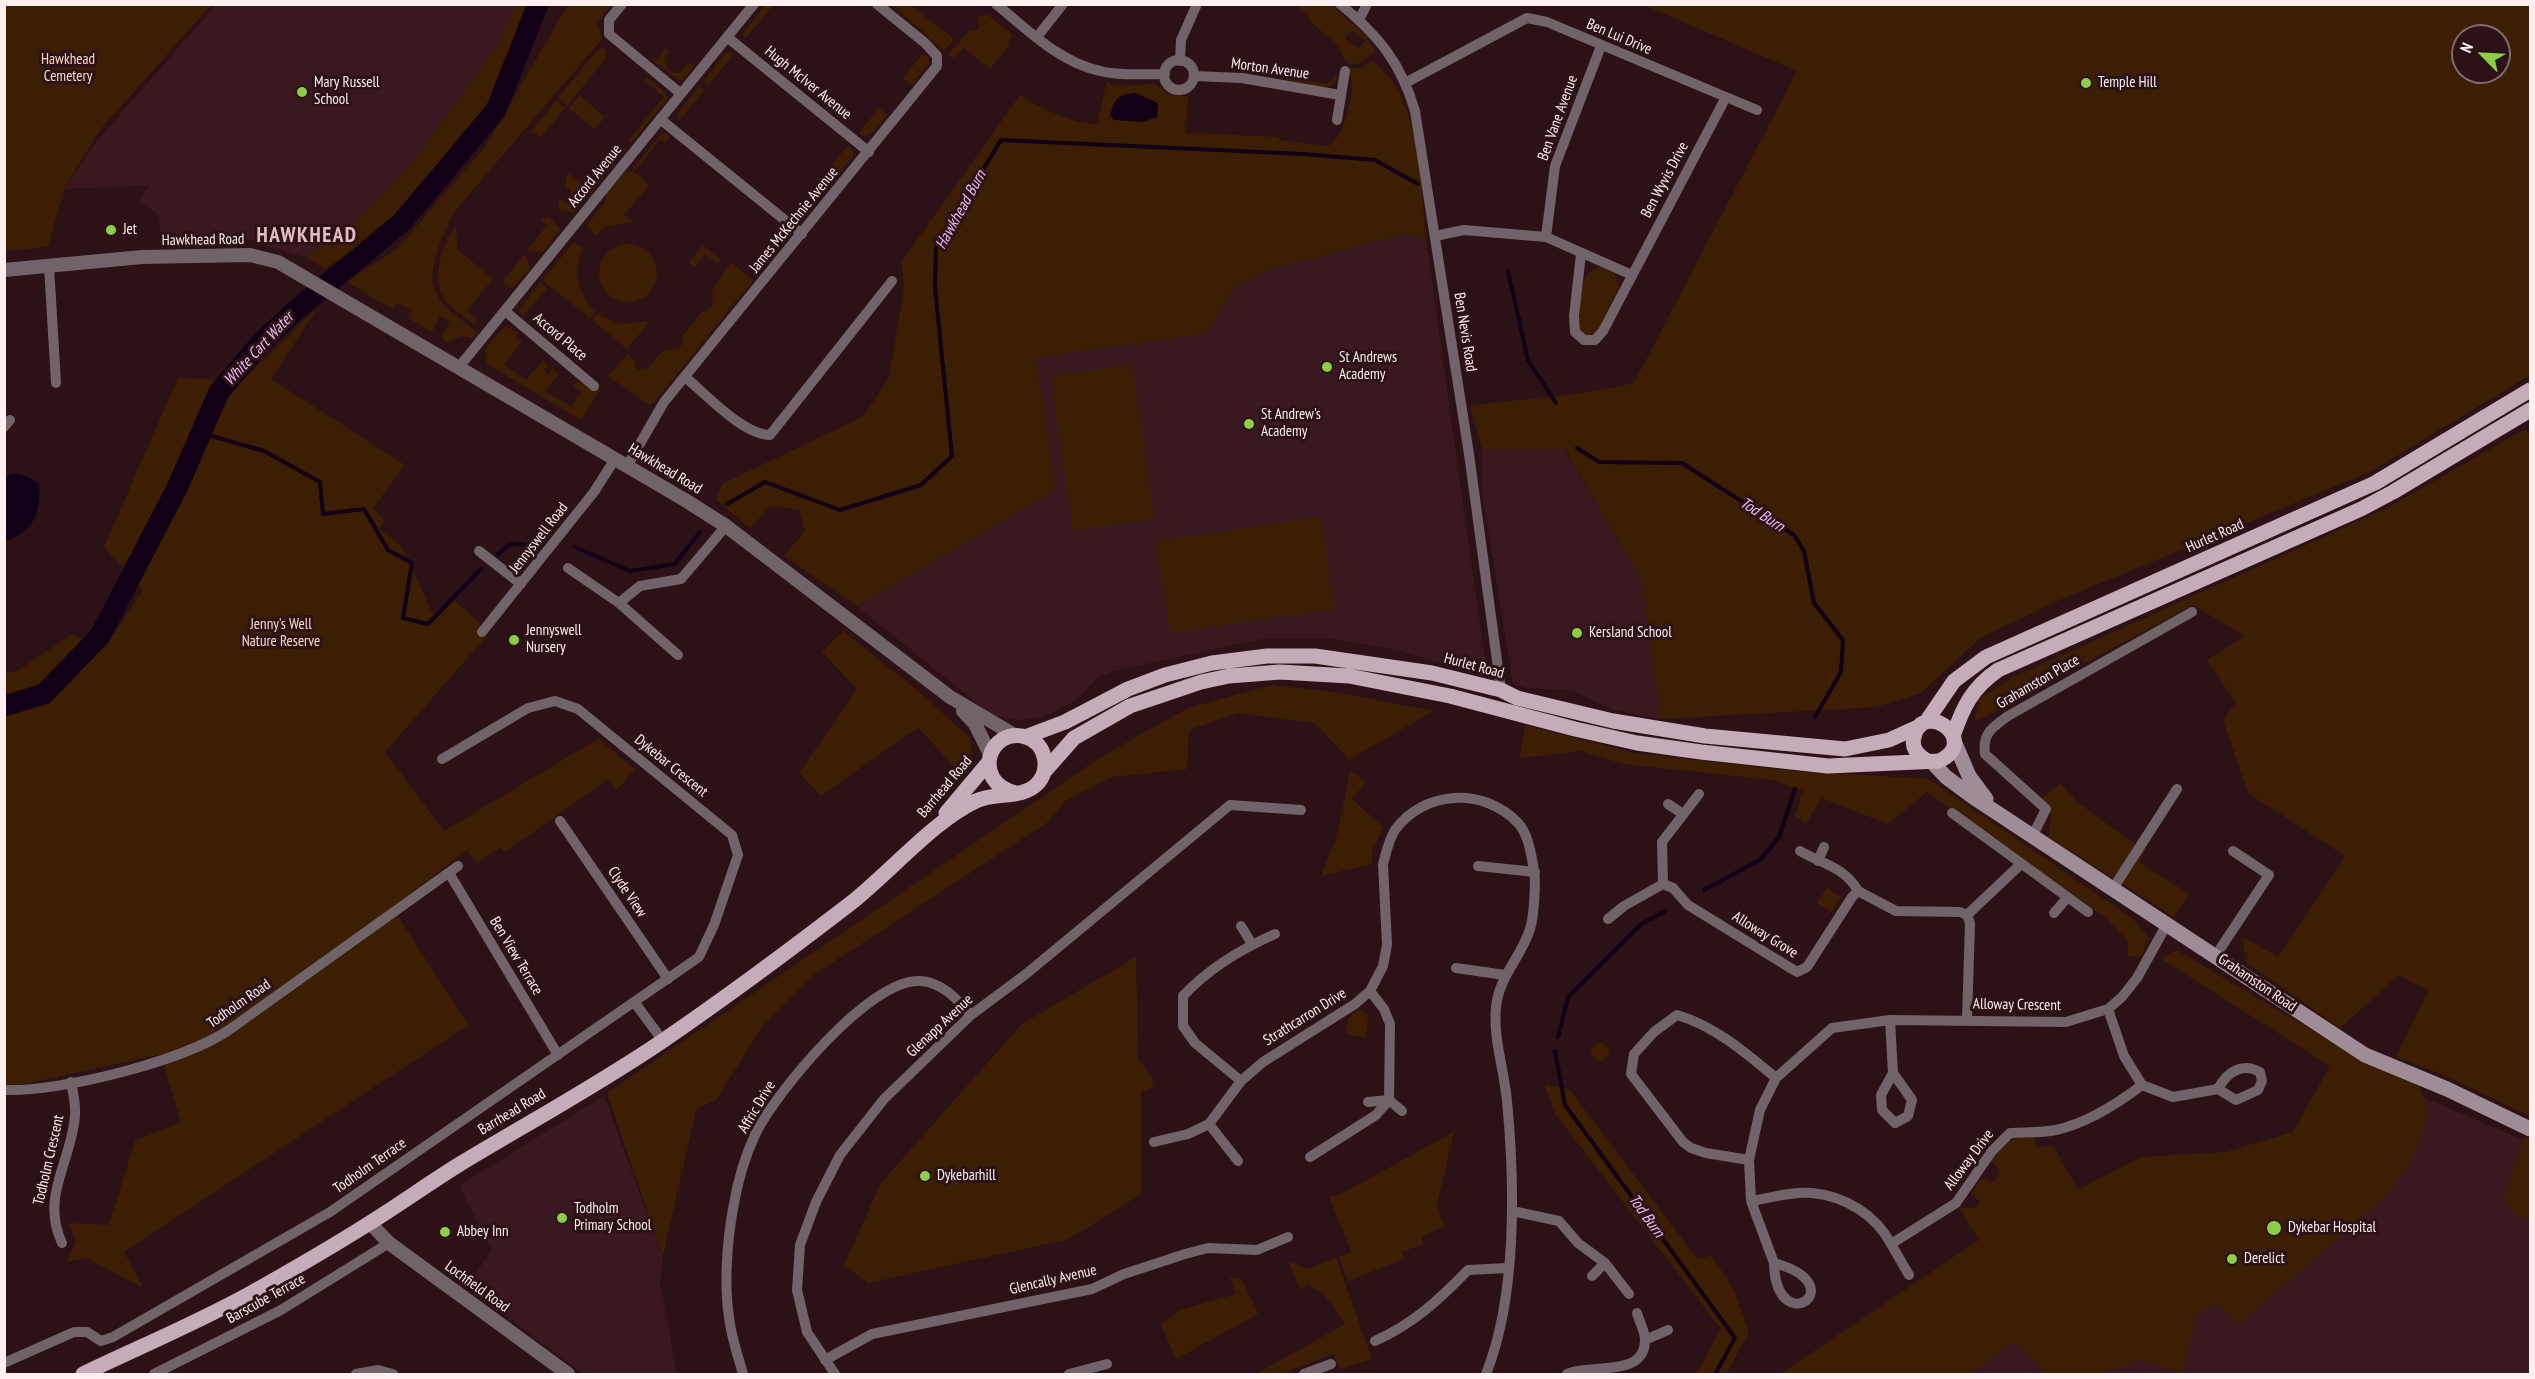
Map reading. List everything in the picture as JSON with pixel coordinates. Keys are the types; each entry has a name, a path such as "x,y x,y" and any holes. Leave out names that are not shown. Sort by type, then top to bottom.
{"main road":[{"name":"Hurlet Road","path":"1021,736 1065,722 1128,689 1165,675 1212,663 1267,656 1315,656 1349,659 1432,673 1501,690 1517,698 1667,731 1845,749 1889,740 1923,724 1954,681 1986,657 2375,483 2530,390"},
{"path":"1044,772 1044,754 1033,741 1021,736 999,742 989,759 992,777 998,785 1016,793 1034,787 1074,738 1130,706 1201,682 1229,676 1280,672 1349,676 1450,696 1596,734 1701,752 1828,766 1929,761 1946,758 1950,754 1968,699 1983,680 1998,670 2361,509 2530,410"},
{"path":"1929,761 1916,751 1913,744 1913,738 1923,724 1932,721 1945,724 1954,739"},
{"name":"Grahamston Road","path":"1954,739 1969,776 1998,812"},
{"name":"Barrhead Road","path":"929,834 989,759"},
{"name":"Grahamston Road","path":"1929,761 1958,786 2112,890 2216,955 2365,1055 2446,1089 2530,1129"},
{"name":"Barrhead Road","path":"83,1374 248,1294 370,1223 421,1188 663,1041 844,909 880,880 929,834 971,803 991,795 1016,793"}],"street":[{"path":"622,4 609,20 609,34 680,93"},
{"name":"Accord Avenue","path":"459,367 754,4"},
{"name":"James McKechnie Avenue","path":"621,462 664,402 937,66 937,56 925,43 878,4"},
{"path":"996,4 1037,37 1078,65 1102,72 1165,74"},
{"path":"1037,37 1063,4"},
{"path":"1180,61 1182,40 1197,4"},
{"name":"Ben Nevis Road","path":"1340,4 1359,20 1385,48 1407,82 1422,139 1469,454 1501,690"},
{"path":"1359,20 1367,4"},
{"name":"Ben Lui Drive","path":"1407,82 1527,18 1547,22 1725,99 1757,110"},
{"name":"Hugh McIver Avenue","path":"728,37 869,152"},
{"name":"Ben Vane Avenue","path":"1546,237 1555,166 1601,46"},
{"path":"1180,61 1190,65 1194,76 1190,86 1179,90 1168,85 1165,74 1170,64 1180,61"},
{"path":"1337,120 1345,71"},
{"name":"Morton Avenue","path":"1194,76 1242,78 1340,95"},
{"name":"Ben Wyvis Drive","path":"1581,254 1574,316 1575,332 1584,340 1595,340 1603,331 1725,99"},
{"path":"660,119 802,234"},
{"path":"1435,236 1464,230 1546,237 1632,275"},
{"name":"Hawkhead Road","path":"4,270 142,257 250,255 266,258 343,299 726,526 950,697 1021,736"},
{"path":"49,266 56,383"},
{"path":"685,377 746,428 760,435 770,435 892,282"},
{"name":"Accord Place","path":"505,311 594,386"},
{"name":"Jennyswell Road","path":"482,632 594,492 621,462"},
{"path":"619,603 640,586 681,579 726,526"},
{"path":"480,551 521,585"},
{"path":"567,568 619,603 678,656"},
{"name":"Grahamston Place","path":"2033,836 2046,809 1985,754 1984,744 1988,730 2192,612"},
{"name":"Hawkhead Road","path":"950,697 975,724 989,759"},
{"name":"Dykebar Crescent","path":"442,759 528,708 555,701 578,710 732,835 738,855 714,925 699,957 668,979"},
{"path":"2112,890 2177,789"},
{"path":"1608,919 1640,896 1664,884 1662,842 1698,794"},
{"name":"Strathcarron Drive","path":"1209,1124 1241,1081 1263,1062 1355,1005 1370,991 1383,966 1386,945 1383,864 1394,831 1412,811 1439,799 1466,797 1491,805 1518,823 1526,836 1534,872 1530,929 1505,975 1496,1005 1495,1033 1507,1101 1512,1210 1504,1315 1490,1373"},
{"path":"1668,804 1683,814"},
{"name":"Glenapp Avenue","path":"835,1374 807,1332 797,1290 800,1245 816,1202 840,1155 884,1098 971,1015 1026,974 1230,805 1301,810"},
{"path":"1952,813 2088,912"},
{"name":"Clyde View","path":"560,821 668,979"},
{"path":"1818,861 1824,847"},
{"path":"1800,851 1818,861 1839,868 1852,879 1858,891 1896,911 1960,912 1967,915 1970,923 1967,1019"},
{"path":"2216,955 2269,875 2233,851"},
{"path":"1967,915 2021,864"},
{"path":"1478,866 1534,872"},
{"name":"Ben View Terrace","path":"454,870 558,1055"},
{"name":"Todholm Road","path":"4,1090 71,1082 181,1055 216,1039 454,870"},
{"name":"Alloway Grove","path":"1664,884 1673,888 1688,905 1797,972 1808,967 1858,891"},
{"path":"2054,913 2067,898"},
{"name":"Alloway Crescent","path":"1774,1263 1751,1201 1749,1160 1760,1110 1776,1078 1832,1028 1890,1020 1967,1019 2066,1022 2108,1009 2122,998 2137,978 2167,924"},
{"path":"1241,926 1252,945"},
{"path":"1241,1081 1196,1043 1183,1026 1183,996 1206,973 1275,934"},
{"path":"1456,968 1505,975"},
{"name":"Todholm Terrace","path":"4,1363 74,1332 87,1332 100,1341 145,1321 330,1212 668,979"},
{"name":"Affric Drive","path":"743,1374 728,1317 728,1267 733,1208 755,1135 785,1087 820,1046 855,1014 892,988 917,980 932,983 953,995 971,1015"},
{"path":"1310,1157 1376,1115 1389,1100 1390,1024 1384,1009 1370,991"},
{"path":"635,1003 663,1041"},
{"path":"2108,1009 2124,1056 2142,1085 2173,1097 2218,1089"},
{"path":"1749,1160 1706,1153 1683,1142 1631,1074 1634,1054 1654,1032 1677,1015 1697,1021 1740,1048 1776,1078"},
{"path":"1890,1020 1893,1073"},
{"name":"Todholm Crescent","path":"62,1243 54,1225 53,1209 76,1114 71,1082"},
{"name":"Alloway Drive","path":"1891,1244 1956,1203 1992,1151 2010,1133 2054,1131 2075,1125 2115,1105 2142,1085"},
{"path":"1368,1102 1389,1100 1402,1111"},
{"path":"1154,1142 1188,1134 1209,1124 1238,1161"},
{"path":"1751,1201 1811,1193 1845,1202 1883,1228 1909,1275"},
{"path":"1512,1210 1559,1221 1578,1243 1605,1263 1629,1294"},
{"name":"Lochfield Road","path":"370,1223 389,1243 568,1374"},
{"name":"Glencally Avenue","path":"825,1360 872,1334 1092,1289 1125,1274 1208,1248 1257,1250 1288,1237"},
{"name":"Barscube Terrace","path":"154,1374 281,1310 389,1243"},
{"path":"1592,1276 1605,1263"},
{"path":"1375,1341 1401,1329 1433,1306 1468,1270 1507,1268"},
{"path":"1567,1374 1575,1370 1616,1369 1629,1365 1641,1354 1645,1340 1637,1312"},
{"path":"1645,1340 1668,1330"},
{"path":"1069,1374 1107,1364"},
{"path":"1304,1374 1331,1364"},
{"path":"356,1374 378,1370 393,1374"}],"shaded area":[{"name":"Mary Russell School","path":"216,5 514,5 499,43 423,149 386,192 345,232 305,257 246,239 160,239 159,215 139,201 150,185 64,189 97,141"},
{"path":"1135,93 1158,103 1157,117 1143,122 1114,120 1110,115 1115,102 1124,95"},
{"name":"St Andrew's Academy","path":"1404,234 1426,239 1485,661 1482,668 1472,672 1389,648 1325,638 1266,638 1113,671 1097,678 1076,700 1044,717 1017,720 993,715 984,709 857,606 1055,490 1036,358 1208,333 1232,289 1245,281 1271,269"},
{"name":"Kersland School","path":"1482,449 1564,449 1642,581 1661,719 1614,710 1572,690 1527,688 1513,684 1482,490"},
{"path":"14,473 29,477 39,484 39,503 34,520 29,526 6,541 5,477"},
{"name":"Dykebar Hospital","path":"2346,1064 2530,1143 2530,1374 1783,1374 2222,1161 2302,1138"},
{"name":"Todholm Primary School","path":"604,1096 663,1257 660,1282 677,1374 583,1374 467,1286 492,1250 459,1186"}],"green space":[{"name":"Hawkhead Cemetery","path":"5,4 211,5 99,131 64,189 48,247 5,251"},
{"path":"514,5 529,5 516,47 488,103 400,217 325,269 305,257 345,232 386,192 423,149 499,43"},
{"path":"568,5 611,5 597,23 602,39 455,211 445,230 436,254 434,288 447,308 477,332 473,338 461,336 447,342 441,338 450,321 440,316 432,332 408,318 412,311 397,303 392,309 347,282 397,249 485,147"},
{"path":"765,5 773,5 745,39 743,33"},
{"path":"893,5 911,5 954,39 944,51"},
{"path":"1296,5 1331,5 1369,38 1364,40 1352,30 1345,38 1358,49 1367,39 1375,52 1359,64 1347,63 1335,42 1309,21 1308,15"},
{"path":"1644,5 2530,5 2530,375 2372,471 2062,599 1980,638 1921,693 1876,707 1661,719 1642,581 1565,449 1482,449 1470,406 1573,394 1634,383 1797,71"},
{"path":"982,15 988,15 1013,35 1008,42 1010,44 990,69 963,47 955,58 948,55 969,31 979,30 978,19"},
{"path":"601,46 607,52 604,55 606,58 567,106 558,98"},
{"path":"665,48 669,52 665,58 666,66 672,73 679,73 690,62 694,66 681,81 654,62"},
{"path":"726,53 735,53 708,85 703,81"},
{"path":"923,53 928,57 929,63 912,85 903,78"},
{"path":"1251,60 1292,67 1291,78 1327,84 1334,80 1335,75 1338,75 1335,82 1330,85 1308,86 1286,80 1287,70 1274,68 1273,77 1270,76 1271,67 1254,64 1252,74 1244,74 1243,70 1249,70"},
{"path":"1373,60 1395,85 1410,121 1421,180 1426,239 1404,234 1271,269 1232,289 1208,333 1036,358 1055,490 857,606 784,556 805,531 799,509 771,506 750,528 716,500 722,484 864,416 889,378 904,289 902,261 1020,95 1057,114 1097,125 1107,81 1112,86 1156,84 1169,95 1188,96 1186,133 1279,137 1279,140 1328,146 1339,135 1349,107 1352,79 1349,69 1362,68"},
{"path":"647,77 665,93 667,99 631,143 628,141 664,97 644,80"},
{"path":"699,86 704,90 678,122 677,114"},
{"path":"579,95 605,117 595,129 569,108"},
{"path":"556,101 565,108 540,138 531,131"},
{"path":"879,108 887,115 870,135 863,136 859,133"},
{"path":"660,135 670,136 665,143 660,139 634,172 649,185 624,215 634,222 607,226 595,235 587,225 606,201 606,194 626,171 631,171"},
{"path":"848,145 854,154 837,176 829,169"},
{"path":"623,147 626,149 575,213 560,210 558,198 565,203 572,192 565,186 568,173 588,190"},
{"path":"810,192 818,199 803,217 797,218 792,214"},
{"path":"549,217 560,229 542,253 527,250 547,225 540,219"},
{"path":"456,224 457,249 493,279 467,310 477,319 473,324 448,303 441,291 439,281 440,261"},
{"path":"574,242 583,248 578,274 584,298 595,312 590,318 542,280"},
{"path":"628,244 644,249 652,257 657,273 652,289 644,297 628,302 612,297 604,289 599,273 604,257 612,249"},
{"path":"703,245 721,260 717,264 705,254 695,267 689,262"},
{"path":"525,254 530,268 512,289 502,282"},
{"path":"731,262 753,280 651,406 608,376 627,354 637,362 634,367 640,371 643,367 646,370 663,351 679,349 683,342 683,335 701,313 713,306 712,291"},
{"path":"1601,267 1614,273 1619,287 1598,330 1591,336 1586,336 1580,329 1581,292 1587,276 1593,270"},
{"path":"540,282 547,288 523,316 519,310"},
{"name":"Jenny's Well Nature Reserve","path":"318,307 271,379 405,465 373,508 385,521 379,529 402,547 435,619 454,600 478,621 486,637 385,752 444,831 598,739 635,769 617,790 608,779 505,852 500,847 477,863 467,850 392,907 468,1025 124,1252 143,1288 87,1258 67,1262 76,1242 69,1223 109,1225 135,1141 181,1122 161,1054 20,1085 5,1084 5,674 19,670 71,635 106,646 143,590 104,547 178,378 242,381"},
{"path":"597,314 621,324 650,321 627,349 592,320"},
{"path":"505,326 518,333 515,337 521,342 504,365 526,380 543,360 549,366 543,370 549,375 552,368 559,374 545,391 571,406 582,392 573,385 578,382 593,389 602,387 581,420 487,364 485,349"},
{"path":"1132,364 1154,519 1073,531 1051,376"},
{"path":"2525,429 2530,434 2530,1116 2444,1075 2396,1057 2428,991 2399,975 2340,1028 2247,963 2241,936 2278,957 2345,856 2248,793 2223,720 2236,703 2207,660 2245,636 2193,605 1975,722 1979,699 2012,678 2383,510"},
{"path":"1321,517 1334,609 1170,633 1156,541"},
{"path":"843,631 917,690 971,739 972,754 957,770 918,727 821,796 799,773 857,689 822,652"},
{"path":"1272,685 1334,692 1433,711 1349,760 1315,723 1238,713 1189,730 1187,769 1112,777 1065,801 1048,822 815,974 763,1025 716,1100 696,1109 663,1256 607,1093 1101,757 1188,708"},
{"path":"1525,725 1635,753 1785,770 1929,779 2132,918 2149,938 2141,957 2127,956 2129,942 2106,918 1927,792 1888,824 1822,798 1806,823 1795,816 1803,790 1772,780 1624,764 1581,751 1520,758"},
{"path":"1350,771 1366,782 1352,799 1383,827 1372,852 1372,864 1321,876 1337,836"},
{"path":"2060,784 2078,803 2145,851 2139,862 2189,894 2174,917 2049,837 2051,815 2039,800"},
{"path":"1827,888 1841,897 1832,912 1817,903"},
{"path":"2177,950 2365,1062 2419,1086 2428,1115 2412,1160 2385,1197 2239,1324 2217,1303 2197,1314 2182,1374 2141,1360 2098,1374 2044,1374 2039,1365 2013,1342 1969,1374 1780,1374 1979,1240 1959,1208 1975,1208 1981,1202 1971,1194 1980,1180 1985,1178 1994,1183 2000,1170 1991,1161 2000,1150 2021,1136 2034,1134 2036,1148 2053,1145 2078,1190 2142,1157 2226,1152 2293,1132 2330,1066 2160,958"},
{"path":"1136,957 1138,1059 1150,1074 1155,1087 1141,1091 1141,1194 1069,1239 868,1283 844,1265 881,1183 1022,1024"},
{"path":"1359,1010 1368,1014 1366,1038 1345,1033 1349,1017"},
{"path":"1600,1043 1606,1046 1609,1052 1606,1058 1600,1061 1594,1058 1591,1052 1594,1046"},
{"path":"1545,1086 1569,1089 1698,1260 1711,1255 1733,1288 1749,1332 1726,1374 1696,1374 1721,1329 1556,1115"},
{"path":"1454,1132 1437,1204 1444,1226 1422,1236 1423,1244 1402,1252 1404,1259 1348,1281 1339,1257 1351,1251 1329,1196 1339,1195"},
{"path":"2524,1137 2530,1140 2530,1220 2516,1215 2504,1200"},
{"path":"1336,1258 1372,1359 1340,1369 1333,1354 1281,1374 1256,1374 1345,1324 1324,1294 1307,1284 1301,1291 1288,1261 1307,1269"},
{"path":"1230,1277 1242,1279 1258,1314 1176,1359 1161,1324 1180,1310 1236,1294"}],"waterway":[{"name":"White Cart Water","path":"4,706 44,694 100,636 177,488 219,392 260,344 296,310 402,222 496,110 538,4"},
{"name":"Hawkhead Burn","path":"727,504 765,482 840,510 921,485 952,456 935,287 936,248 1001,140 1303,154 1375,160 1418,184"},
{"name":"Tod Burn","path":"1508,271 1528,360 1556,403"},
{"name":"Hawkhead Burn","path":"201,433 264,451 320,482 323,514 364,509 388,550 412,563 403,618 428,624 481,569"},
{"name":"Tod Burn","path":"1577,448 1599,462 1682,463 1794,535 1804,551 1814,603 1843,640 1841,672 1815,717"},
{"name":"Hawkhead Burn","path":"575,547 630,571 675,564 700,532"},
{"name":"Hawkhead Burn","path":"498,554 510,544 537,545"},
{"name":"Tod Burn","path":"1704,890 1760,860 1779,837 1795,789"},
{"name":"Tod Burn","path":"1558,1037 1568,997 1640,925 1665,911"},
{"name":"Tod Burn","path":"1555,1051 1565,1105 1735,1338 1715,1374"}],"place":[{"name":"Temple Hill","path":"2086,83"},
{"name":"Mary Russell School","path":"302,92"},
{"name":"Jet","path":"111,230"},
{"name":"St Andrews Academy","path":"1327,367"},
{"name":"St Andrew's Academy","path":"1249,424"},
{"name":"Kersland School","path":"1577,633"},
{"name":"Jennyswell Nursery","path":"514,640"},
{"name":"Dykebarhill","path":"925,1176"},
{"name":"Todholm Primary School","path":"562,1218"},
{"name":"Dykebar Hospital","path":"2274,1228"},
{"name":"Abbey Inn","path":"445,1232"},
{"name":"Derelict","path":"2232,1259"}],"district":[{"name":"HAWKHEAD","path":"307,236"}]}
